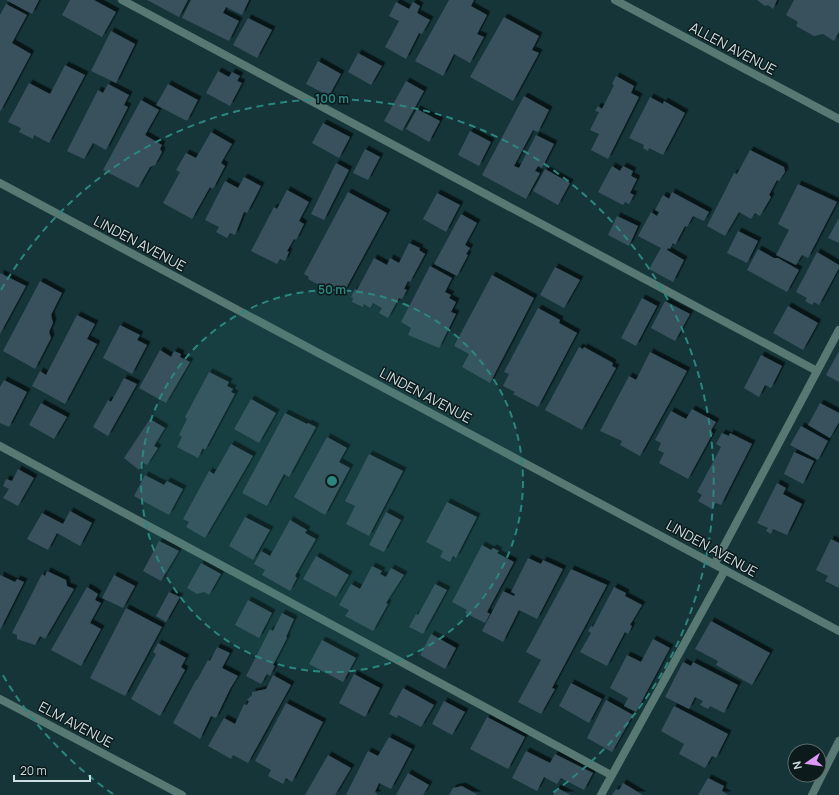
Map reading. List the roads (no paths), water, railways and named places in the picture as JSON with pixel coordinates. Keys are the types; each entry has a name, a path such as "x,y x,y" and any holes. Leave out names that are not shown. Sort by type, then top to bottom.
{"street":[{"path":"122,0 817,370"},
{"name":"ALLEN AVENUE","path":"615,0 839,119"},
{"name":"LINDEN AVENUE","path":"0,183 839,631"},
{"path":"714,563 839,330"},
{"path":"0,446 611,775"},
{"path":"601,795 725,570"},
{"name":"ELM AVENUE","path":"0,699 182,795"},
{"path":"812,795 839,742"}]}
